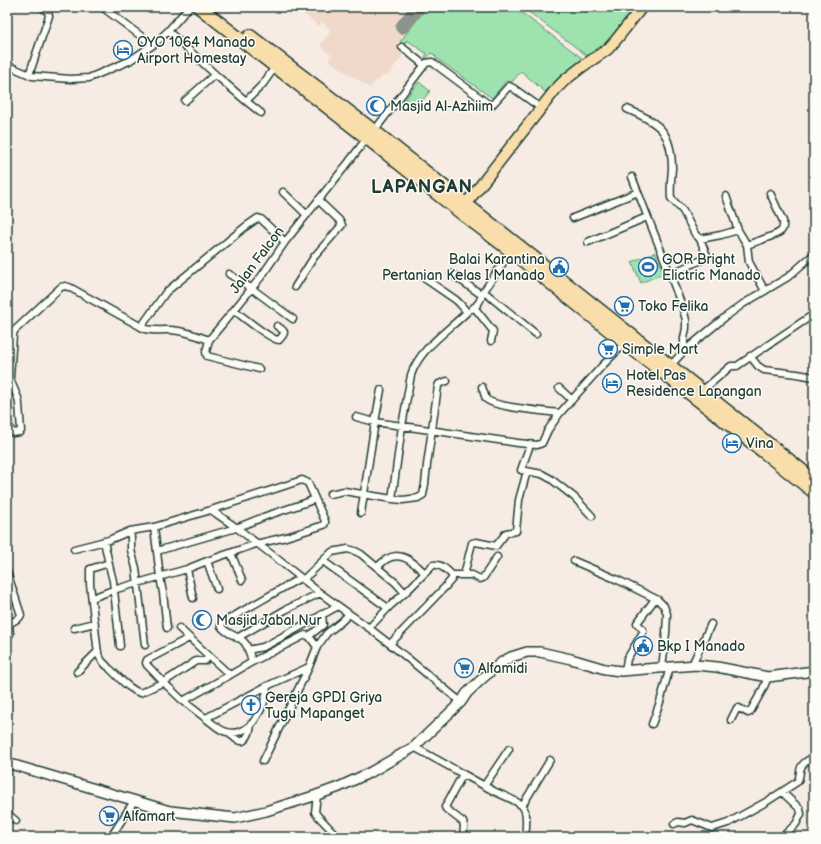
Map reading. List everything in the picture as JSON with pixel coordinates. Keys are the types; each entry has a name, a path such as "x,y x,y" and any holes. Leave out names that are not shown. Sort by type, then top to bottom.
{"highway":[{"path":"199,7 234,33 275,67 371,134"},
{"path":"210,7 552,278 702,391 718,410 814,492"},
{"path":"463,208 510,251 552,278 625,343 814,480"}],"main road":[{"path":"463,208 556,89 565,80 612,45 642,7"},
{"path":"7,763 170,811 235,818 266,811 317,795 339,787 371,772 414,747 484,677 502,662 511,657 527,652 540,652 611,670 626,671 692,665 717,667 768,677 814,672"}],"street":[{"path":"29,75 49,16 48,12 42,7"},
{"path":"102,7 153,45"},
{"path":"7,64 29,75 39,77 71,79 89,78 129,61 153,45 168,31 189,7"},
{"path":"168,31 217,76 261,113"},
{"path":"402,47 424,65 432,62 491,106 509,86 541,108"},
{"name":"Jalan Falcon","path":"209,340 261,277 285,242 424,65"},
{"path":"246,101 263,84 275,67"},
{"path":"185,101 213,76 217,76"},
{"path":"628,109 652,120 666,136 670,144 671,154 671,198 684,211 707,256 706,258 670,274"},
{"path":"632,177 670,274 686,320 684,351"},
{"path":"284,192 306,215"},
{"path":"573,218 638,192"},
{"path":"746,245 775,235 781,231 783,221 770,193"},
{"path":"726,196 738,230 746,245 749,262 765,291"},
{"path":"295,287 314,257 342,225 339,220 318,200"},
{"path":"588,242 648,217"},
{"path":"141,327 166,292 258,218 285,242"},
{"path":"700,240 738,230"},
{"path":"392,499 402,426 411,375 414,368 430,346 467,312 478,304 483,293 510,251"},
{"path":"670,366 684,351 724,318 743,304 788,276 814,254"},
{"path":"229,274 251,288 293,319"},
{"path":"452,274 479,293 483,293 536,334"},
{"path":"424,278 456,300 467,312"},
{"path":"7,424 13,433 21,431 18,398 10,377 14,331 61,287 65,286 141,327 152,330 187,332 209,340 206,352 207,356 259,369"},
{"path":"474,308 492,331 491,341"},
{"path":"234,310 268,335 279,340 284,334 284,331 277,326"},
{"path":"702,391 730,366 737,366 814,314"},
{"path":"356,417 375,422 537,445 542,443 552,424 560,413 602,366 625,343"},
{"path":"750,356 758,366 764,370 814,377"},
{"path":"330,494 344,491 392,499 411,499 418,498 423,495 438,386 439,384 447,381"},
{"path":"482,387 486,399 493,403 504,406 560,413"},
{"path":"559,388 572,400"},
{"path":"361,513 381,390"},
{"path":"530,445 521,470 542,474 551,479 574,497 592,516"},
{"path":"464,575 473,542 496,546 506,533 516,531 519,500 528,471"},
{"path":"74,550 130,531 154,527 211,510 302,480 308,483 325,521 324,525 258,544 187,569 113,590 92,598"},
{"path":"157,552 237,528 315,499"},
{"path":"211,510 258,544 320,594 390,644 460,702"},
{"path":"154,527 167,628"},
{"path":"130,531 131,553 136,568 145,645"},
{"path":"104,541 112,576 120,646"},
{"path":"252,662 245,644 223,629 221,626 222,623 302,579 332,552 348,549 361,554 405,593"},
{"path":"231,553 242,580"},
{"path":"377,567 386,559 396,556 411,561 425,573"},
{"path":"369,628 433,565 439,565 452,575 472,575 480,579 484,578 497,557"},
{"path":"207,561 217,589"},
{"path":"323,561 388,608"},
{"path":"574,561 618,580 658,600 664,606 667,614 666,668 663,691 652,724"},
{"path":"109,564 90,570 99,657 108,667 129,686 140,693 164,682 193,662 205,661 209,656"},
{"path":"187,569 193,598"},
{"path":"7,572 21,615 9,624 10,634 7,637"},
{"path":"390,644 445,587 452,579 452,575"},
{"path":"237,638 285,610 320,594"},
{"path":"626,671 628,659 643,632 643,630 636,623 654,598"},
{"path":"248,650 263,647 338,606"},
{"path":"322,614 323,625 327,633"},
{"path":"263,761 317,647 327,633 349,614"},
{"path":"74,628 95,623"},
{"path":"692,665 711,624"},
{"path":"183,701 252,662 305,635 309,636 323,625"},
{"path":"179,628 230,675"},
{"path":"309,636 317,647"},
{"path":"189,638 147,660 146,663 183,701 219,729 230,733 236,739 243,741 247,737 251,724 263,705 267,695 267,686"},
{"path":"77,672 98,651"},
{"path":"206,718 309,666"},
{"path":"731,720 737,708 748,713 750,712 768,677"},
{"path":"230,733 241,731 251,724"},
{"path":"414,747 522,806 526,818 525,837"},
{"path":"484,786 509,749"},
{"path":"674,824 678,822 685,823 692,820 712,828 728,823 797,782 802,766 814,757"},
{"path":"522,806 550,760"},
{"path":"463,774 445,807 463,822 463,837"},
{"path":"782,792 800,809 801,814 796,824 782,837"},
{"path":"317,795 317,815 338,837"},
{"path":"111,837 134,801"},
{"path":"7,813 16,821"}],"shaded area":[{"path":"294,7 436,7 408,39 404,45 405,53 386,77 383,75 378,81 376,80 370,88 328,60 332,55 320,46 331,30 322,22 319,26"}],"green space":[{"path":"427,7 514,7 586,61 560,76 545,92 521,71 512,82 506,81 492,98 435,57 436,56 431,53 425,60 424,59 427,54 407,40 404,45 400,42"},
{"path":"522,7 638,7 605,49 590,58"},
{"path":"419,82 430,91 415,110 403,102"},
{"name":"GOR Bright Elictric Manado","path":"655,252 664,273 641,283 632,262"}],"taxiway":[{"path":"402,27 418,7"}],"place":[{"name":"OYO 1064 Manado Airport Homestay","path":"123,50"},
{"name":"Masjid Al-Azhiim","path":"376,106"},
{"name":"Balai Karantina Pertanian Kelas I Manado","path":"559,267"},
{"name":"GOR Bright Elictric Manado","path":"648,267"},
{"name":"Toko Felika","path":"624,306"},
{"name":"Simple Mart","path":"608,349"},
{"name":"Hotel Pas Residence Lapangan","path":"612,383"},
{"name":"Vina","path":"732,443"},
{"name":"Masjid Jabal Nur","path":"202,620"},
{"name":"Bkp I Manado","path":"643,646"},
{"name":"Alfamidi","path":"464,668"},
{"name":"Gereja GPDI Griya Tugu Mapanget","path":"251,705"},
{"name":"Alfamart","path":"109,816"}],"district":[{"name":"LAPANGAN","path":"422,187"}]}
